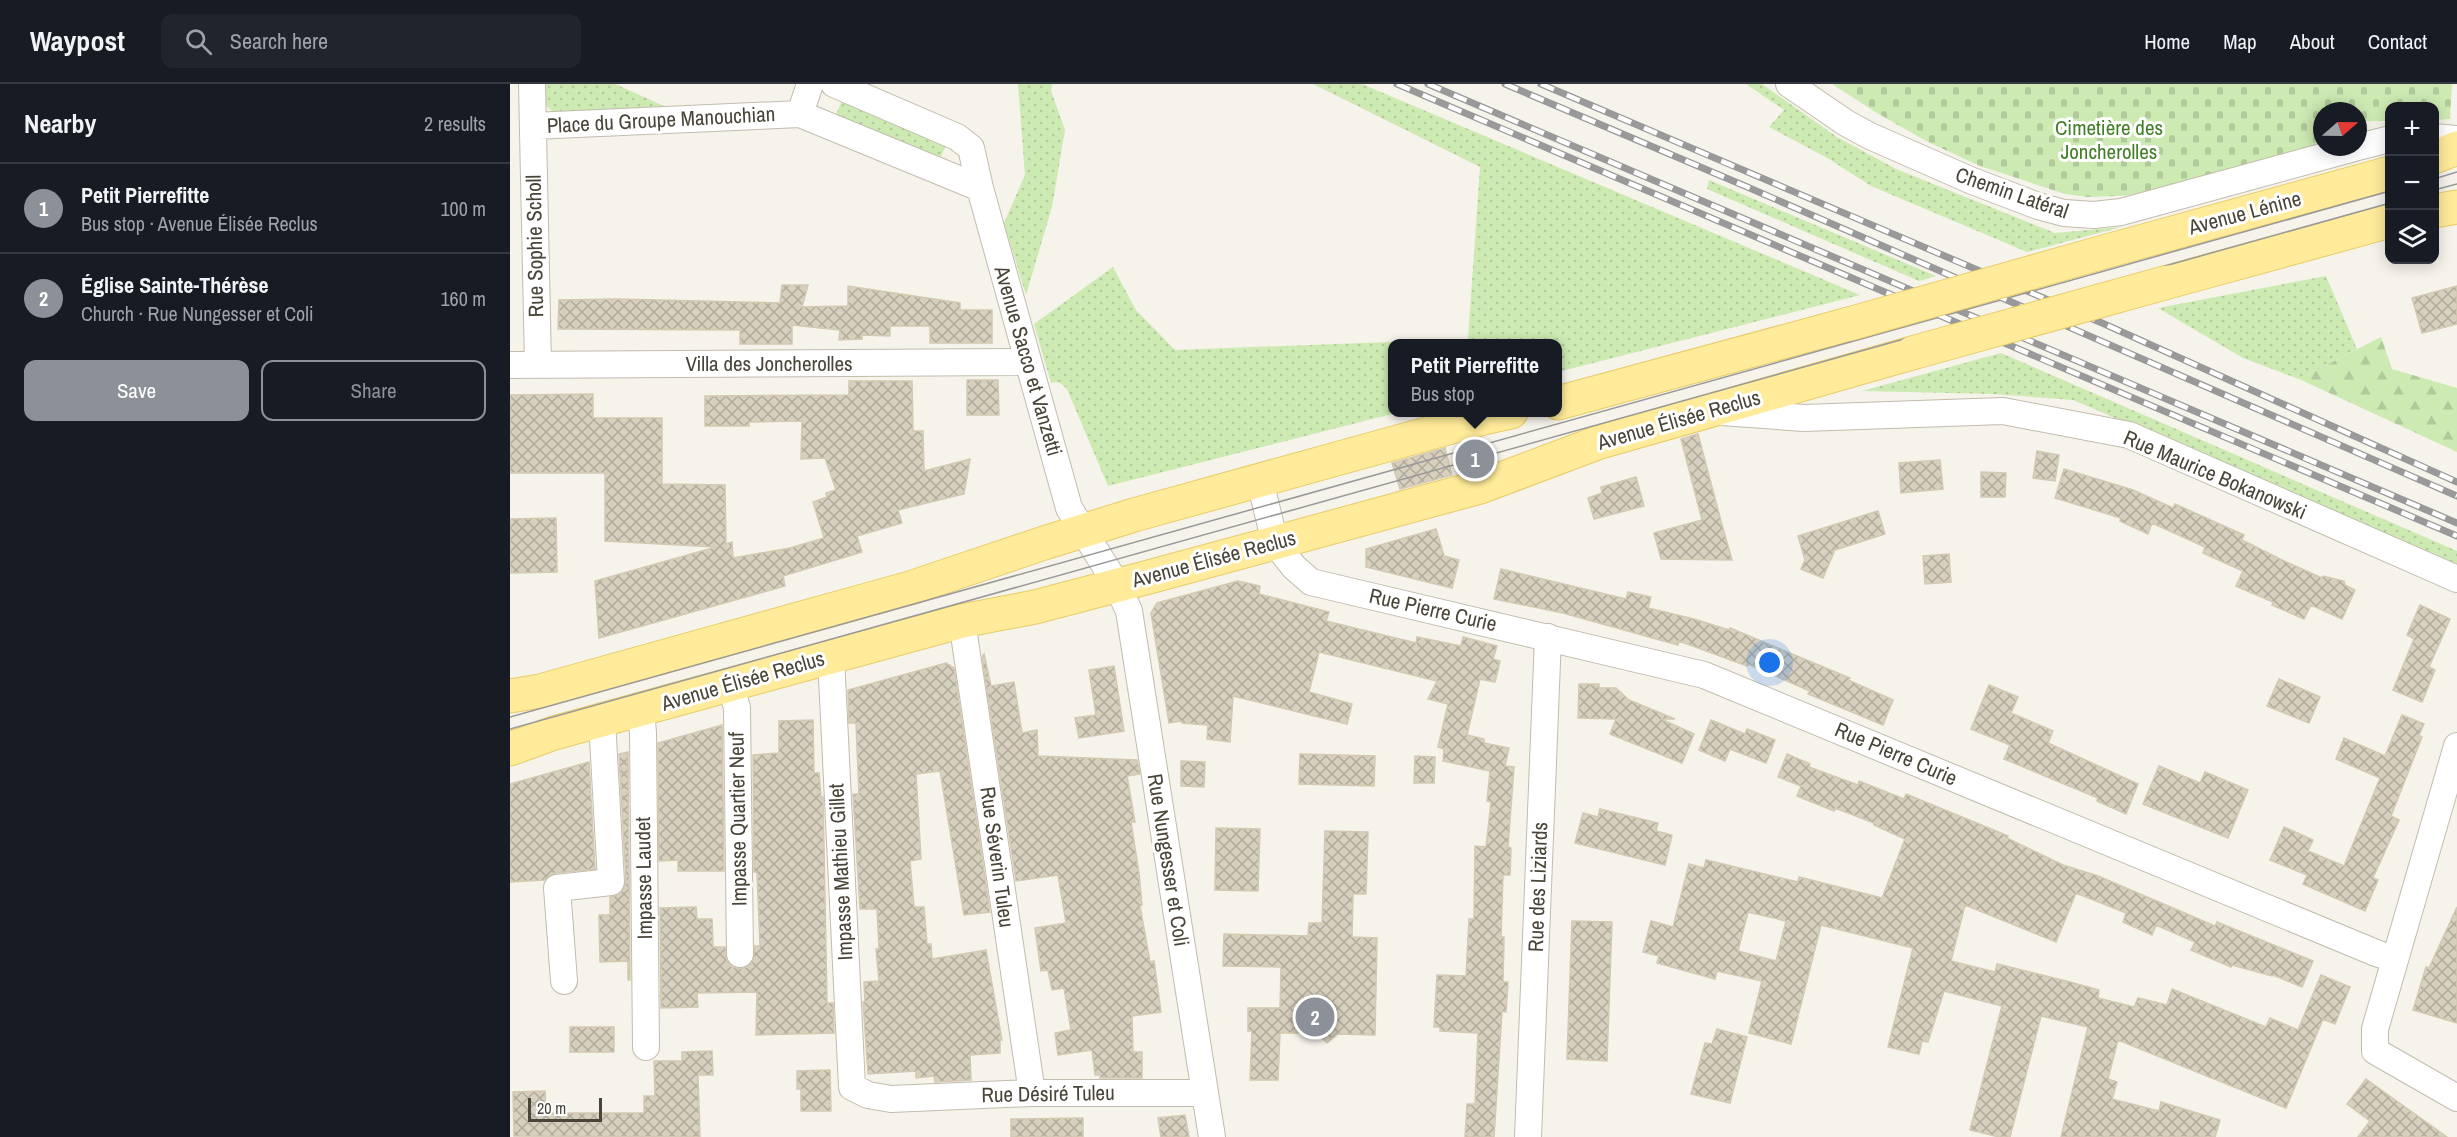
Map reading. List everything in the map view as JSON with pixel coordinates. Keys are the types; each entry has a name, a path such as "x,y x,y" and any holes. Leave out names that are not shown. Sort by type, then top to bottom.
{"main road":[{"path":"2437,156 2457,148"},
{"name":"Avenue Lénine","path":"1562,403 2385,174"},
{"path":"2439,210 2457,207"},
{"name":"Avenue Élisée Reclus","path":"510,749 554,733 962,621 1035,606 1117,585 1480,486 1597,443 2385,222"},
{"path":"510,696 549,688 910,588 1083,532 1488,417"}],"street":[{"name":"Place du Groupe Manouchian","path":"532,84 533,126 800,114 810,84"},
{"name":"Avenue Sacco et Vanzetti","path":"834,84 957,137 971,148 980,188 1069,508 1117,585"},
{"name":"Chemin Latéral","path":"1789,84 1846,123 1901,151 2038,206 2072,214 2102,214 2131,209 2325,156"},
{"path":"800,114 980,188"},
{"name":"Rue Sophie Scholl","path":"533,126 538,365"},
{"path":"2439,137 2457,139"},
{"name":"Chemin Latéral","path":"2367,145 2385,140"},
{"name":"Villa des Joncherolles","path":"510,365 1028,362"},
{"name":"Rue Maurice Bokanowski","path":"1709,411 1804,418 2003,411 2129,435 2457,579"},
{"name":"Rue Pierre Curie","path":"1260,481 1275,543 1294,567 1311,582 1704,675 1868,741 2019,807 2394,959"},
{"name":"Rue Nungesser et Coli","path":"1117,585 1129,610 1212,1137"},
{"name":"Rue Séverin Tuleu","path":"962,621 1032,1093"},
{"name":"Rue des Liziards","path":"1528,1137 1548,637"},
{"name":"Impasse Mathieu Gillet","path":"831,657 852,1087"},
{"name":"Impasse Quartier Neuf","path":"731,686 737,708 740,954"},
{"name":"Impasse Laudet","path":"641,709 646,1047"},
{"path":"564,981 556,888 611,882 602,720"},
{"path":"2457,746 2374,1029 2375,1052 2457,1098"},
{"name":"Rue Désiré Tuleu","path":"852,1087 868,1095 891,1099 1032,1093 1205,1093"}],"green space":[{"path":"540,84 615,84 664,106 664,113 554,113 543,103"},
{"path":"1018,84 1052,84 1051,91 1065,130 1052,207 1026,295 1004,223 1025,175"},
{"path":"1313,84 1362,84 1860,295 1562,371 1562,339 1468,339 1480,167"},
{"path":"1746,84 1762,84 1837,137 1896,169 2055,233 2122,227 2027,252 1871,186 1829,159 1769,127 1784,110"},
{"name":"Cimetière des Joncherolles","path":"1832,84 2452,84 2450,119 2439,120 2439,102 2385,102 2385,121 2367,121 2367,102 2313,102 2313,148 2142,195 2088,197 2065,194 1980,166 1928,142"},
{"path":"843,98 947,142 939,162 835,117"},
{"path":"1709,180 1936,276 1919,281 1707,189"},
{"path":"1113,267 1136,310 1175,350 1388,342 1388,415 1108,486 1067,389 1059,382 1051,383 1034,324"},
{"path":"2326,276 2357,349 2299,379 2243,358 2158,308"},
{"path":"2381,337 2392,369 2457,388 2457,452 2299,379"},
{"path":"2001,353 2457,551 2457,564 2073,400 1993,394 1862,391"}],"building":[{"path":"782,285 808,285 802,307 848,306 848,286 960,303 960,310 992,310 992,343 930,343 930,326 890,326 890,336 862,335 862,339 839,340 840,330 792,325 792,344 740,344 740,330 558,329 559,300 780,303"},
{"path":"2457,286 2457,324 2422,333 2412,298"},
{"path":"967,380 998,380 999,415 967,415"},
{"path":"849,381 912,381 913,431 923,431 924,471 970,459 964,494 898,510 902,523 857,536 862,552 783,576 785,586 599,638 595,581 716,547 605,541 605,473 510,473 510,395 593,394 593,418 662,418 662,484 725,485 726,544 732,542 733,558 790,548 824,538 813,502 827,497 826,493 836,490 825,458 801,459 802,421 749,422 749,426 705,426 705,396 849,395"},
{"path":"1698,434 1732,560 1661,559 1654,533 1702,520 1681,439"},
{"path":"1445,448 1452,475 1400,489 1392,463"},
{"path":"2037,451 2059,455 2055,481 2033,478"},
{"path":"1940,460 1943,489 1901,493 1899,463"},
{"path":"2064,469 2133,490 2173,508 2175,504 2244,535 2242,540 2282,560 2322,578 2323,576 2344,581 2345,585 2355,590 2342,619 2311,605 2304,619 2236,586 2243,571 2203,553 2205,547 2152,523 2148,534 2120,521 2121,518 2055,498"},
{"path":"1981,472 2006,473 2005,497 1981,497"},
{"path":"1636,477 1644,506 1594,519 1588,498 1602,493 1601,487"},
{"path":"1878,511 1885,534 1832,551 1834,552 1823,578 1801,569 1805,560 1798,536"},
{"path":"556,518 557,572 510,573 510,519"},
{"path":"1436,529 1444,556 1459,560 1452,588 1366,567 1366,549"},
{"path":"1949,554 1951,582 1925,584 1923,556"},
{"path":"1501,569 1626,599 1628,592 1651,597 1648,608 1729,630 1730,628 1850,678 1848,680 1893,700 1883,725 1808,694 1810,691 1748,664 1747,666 1679,641 1678,645 1563,613 1494,599"},
{"path":"1238,581 1260,586 1259,594 1329,612 1326,621 1416,643 1417,637 1461,646 1463,637 1497,646 1493,659 1500,661 1495,682 1480,679 1467,735 1484,739 1484,743 1509,748 1505,766 1514,767 1508,847 1511,848 1510,875 1503,875 1501,937 1504,937 1503,982 1508,982 1506,1012 1502,1011 1494,1137 1465,1137 1467,1104 1475,1104 1478,1033 1440,1031 1440,1027 1434,1027 1437,975 1466,976 1469,919 1474,919 1475,846 1486,847 1491,802 1487,801 1490,771 1443,761 1444,749 1438,747 1448,704 1428,699 1437,681 1319,652 1309,692 1352,704 1347,724 1233,696 1230,742 1207,739 1208,725 1182,723 1182,721 1169,723 1151,613 1157,603"},
{"path":"2420,605 2450,619 2429,667 2435,670 2422,702 2393,690 2414,639 2407,635"},
{"path":"984,654 991,686 1014,682 1022,733 1037,730 1038,756 1137,760 1140,774 1127,776 1135,822 1131,822 1139,873 1142,905 1140,906 1150,962 1154,961 1161,1012 1132,1016 1133,1052 1142,1052 1142,1078 1100,1078 1100,1075 1095,1075 1092,1050 1058,1055 1055,1033 1071,1030 1064,988 1052,990 1048,970 1041,971 1035,928 1066,923 1058,875 1016,881 982,657"},
{"path":"946,663 954,668 990,912 964,915 940,771 916,774 921,859 910,861 914,907 924,907 927,944 931,944 932,959 986,950 1002,1040 1000,1040 1000,1053 970,1055 971,1080 935,1082 934,1076 916,1078 916,1071 868,1074 863,1002 865,1002 864,982 879,981 876,949 879,949 877,909 860,909 853,794 859,794 856,723 849,723 848,690"},
{"path":"1114,666 1124,731 1079,738 1075,718 1096,715 1089,670"},
{"path":"2279,679 2320,697 2309,723 2267,706"},
{"path":"1579,684 1599,684 1599,688 1616,688 1629,700 1675,719 1661,719 1694,734 1682,763 1610,734 1616,719 1578,718"},
{"path":"1989,685 2018,697 2011,713 2053,731 2048,743 2138,784 2126,814 2097,801 2098,798 2004,759 2010,745 1971,729"},
{"path":"2402,715 2424,724 2419,735 2422,737 2391,816 2399,820 2373,878 2378,880 2365,911 2303,884 2307,875 2270,860 2284,827 2313,840 2308,851 2344,866 2380,778 2336,759 2344,738 2385,756"},
{"path":"813,720 814,773 819,773 821,797 823,797 827,1003 833,1003 834,1033 756,1035 757,992 697,993 698,1007 661,1008 660,908 696,907 697,919 712,919 713,947 725,947 727,961 732,967 740,969 747,967 753,961 755,946 760,946 757,872 754,872 753,755 779,753 779,721"},
{"path":"1711,720 1745,734 1747,729 1775,740 1766,763 1730,749 1725,761 1699,750"},
{"path":"722,725 724,871 678,871 678,860 659,861 658,743"},
{"path":"628,752 630,980 628,980 628,961 600,962 599,915 610,915 610,897 620,894 626,882 619,754"},
{"path":"1300,754 1375,756 1374,786 1299,784"},
{"path":"1787,754 1810,764 1809,767 1858,785 1859,781 1904,799 1906,794 2008,836 2007,838 2063,865 2098,876 2215,926 2217,922 2313,961 2302,987 2273,975 2232,965 2231,967 2191,950 2195,942 2156,925 2152,935 2123,922 2126,913 2076,893 2056,942 1965,905 1951,961 1995,972 1997,964 2070,982 2099,990 2098,998 2134,1007 2138,998 2167,1005 2172,989 2266,1027 2270,1018 2298,1030 2321,975 2350,987 2335,1024 2323,1019 2286,1108 2118,1040 2108,1079 2117,1082 2112,1099 2159,1111 2161,1102 2220,1120 2215,1137 2061,1137 2088,1027 2041,1016 2010,1137 1999,1137 1970,1130 2002,1006 1944,991 1928,1042 1922,1041 1919,1054 1888,1047 1913,948 1821,925 1791,1044 1749,1033 1762,981 1717,971 1715,979 1657,963 1659,956 1643,952 1651,921 1673,927 1689,864 1704,868 1706,860 1798,882 1799,877 1882,898 1905,839 1874,823 1835,808 1834,811 1797,796 1801,786 1778,777","holes":["1748,912 1786,921 1776,961 1738,951"]},
{"path":"1415,756 1435,757 1434,783 1414,783"},
{"path":"1181,761 1205,762 1204,787 1181,786"},
{"path":"589,762 595,869 555,873 544,880 510,882 510,784"},
{"path":"2159,766 2200,783 2205,772 2248,790 2228,838 2143,804"},
{"path":"1600,809 1658,823 1656,831 1672,835 1665,865 1575,843 1583,813 1598,817"},
{"path":"1216,828 1260,829 1258,891 1215,890"},
{"path":"1325,831 1368,832 1366,894 1353,894 1352,937 1377,938 1375,1035 1338,1034 1327,1043 1317,1033 1280,1033 1278,1080 1250,1080 1252,1031 1248,1031 1248,1008 1280,1008 1281,967 1223,966 1224,934 1308,936 1309,923 1322,923"},
{"path":"2457,907 2457,1023 2413,1010 2426,967 2429,968"},
{"path":"1572,921 1612,922 1607,1061 1567,1059"},
{"path":"570,1027 614,1027 614,1052 570,1052"},
{"path":"1717,1029 1747,1037 1730,1103 1691,1094 1705,1043 1712,1044"},
{"path":"712,1051 713,1075 698,1075 700,1137 514,1136 513,1092 545,1091 546,1113 644,1113 644,1096 655,1096 654,1061 682,1061 682,1052"},
{"path":"830,1070 831,1111 801,1111 801,1089 797,1089 797,1071"},
{"path":"2366,1079 2447,1137 2358,1137 2370,1121 2347,1104"},
{"path":"1185,1115 1189,1137 1161,1137 1158,1118"},
{"path":"1083,1118 1083,1137 1011,1137 1011,1119"}],"tram line":[{"path":"2439,177 2457,172"},
{"path":"2439,189 2457,184"},
{"path":"510,717 2385,192"},
{"path":"510,729 2385,204"}],"railway":[{"path":"1397,84 2457,536"},
{"path":"1428,84 2457,523"},
{"path":"1505,84 2457,496"},
{"path":"1541,84 2102,323 2457,482"}],"place":[{"name":"Petit Pierrefitte","path":"1475,459"},
{"name":"Église Sainte-Thérèse","path":"1315,1017"}]}
